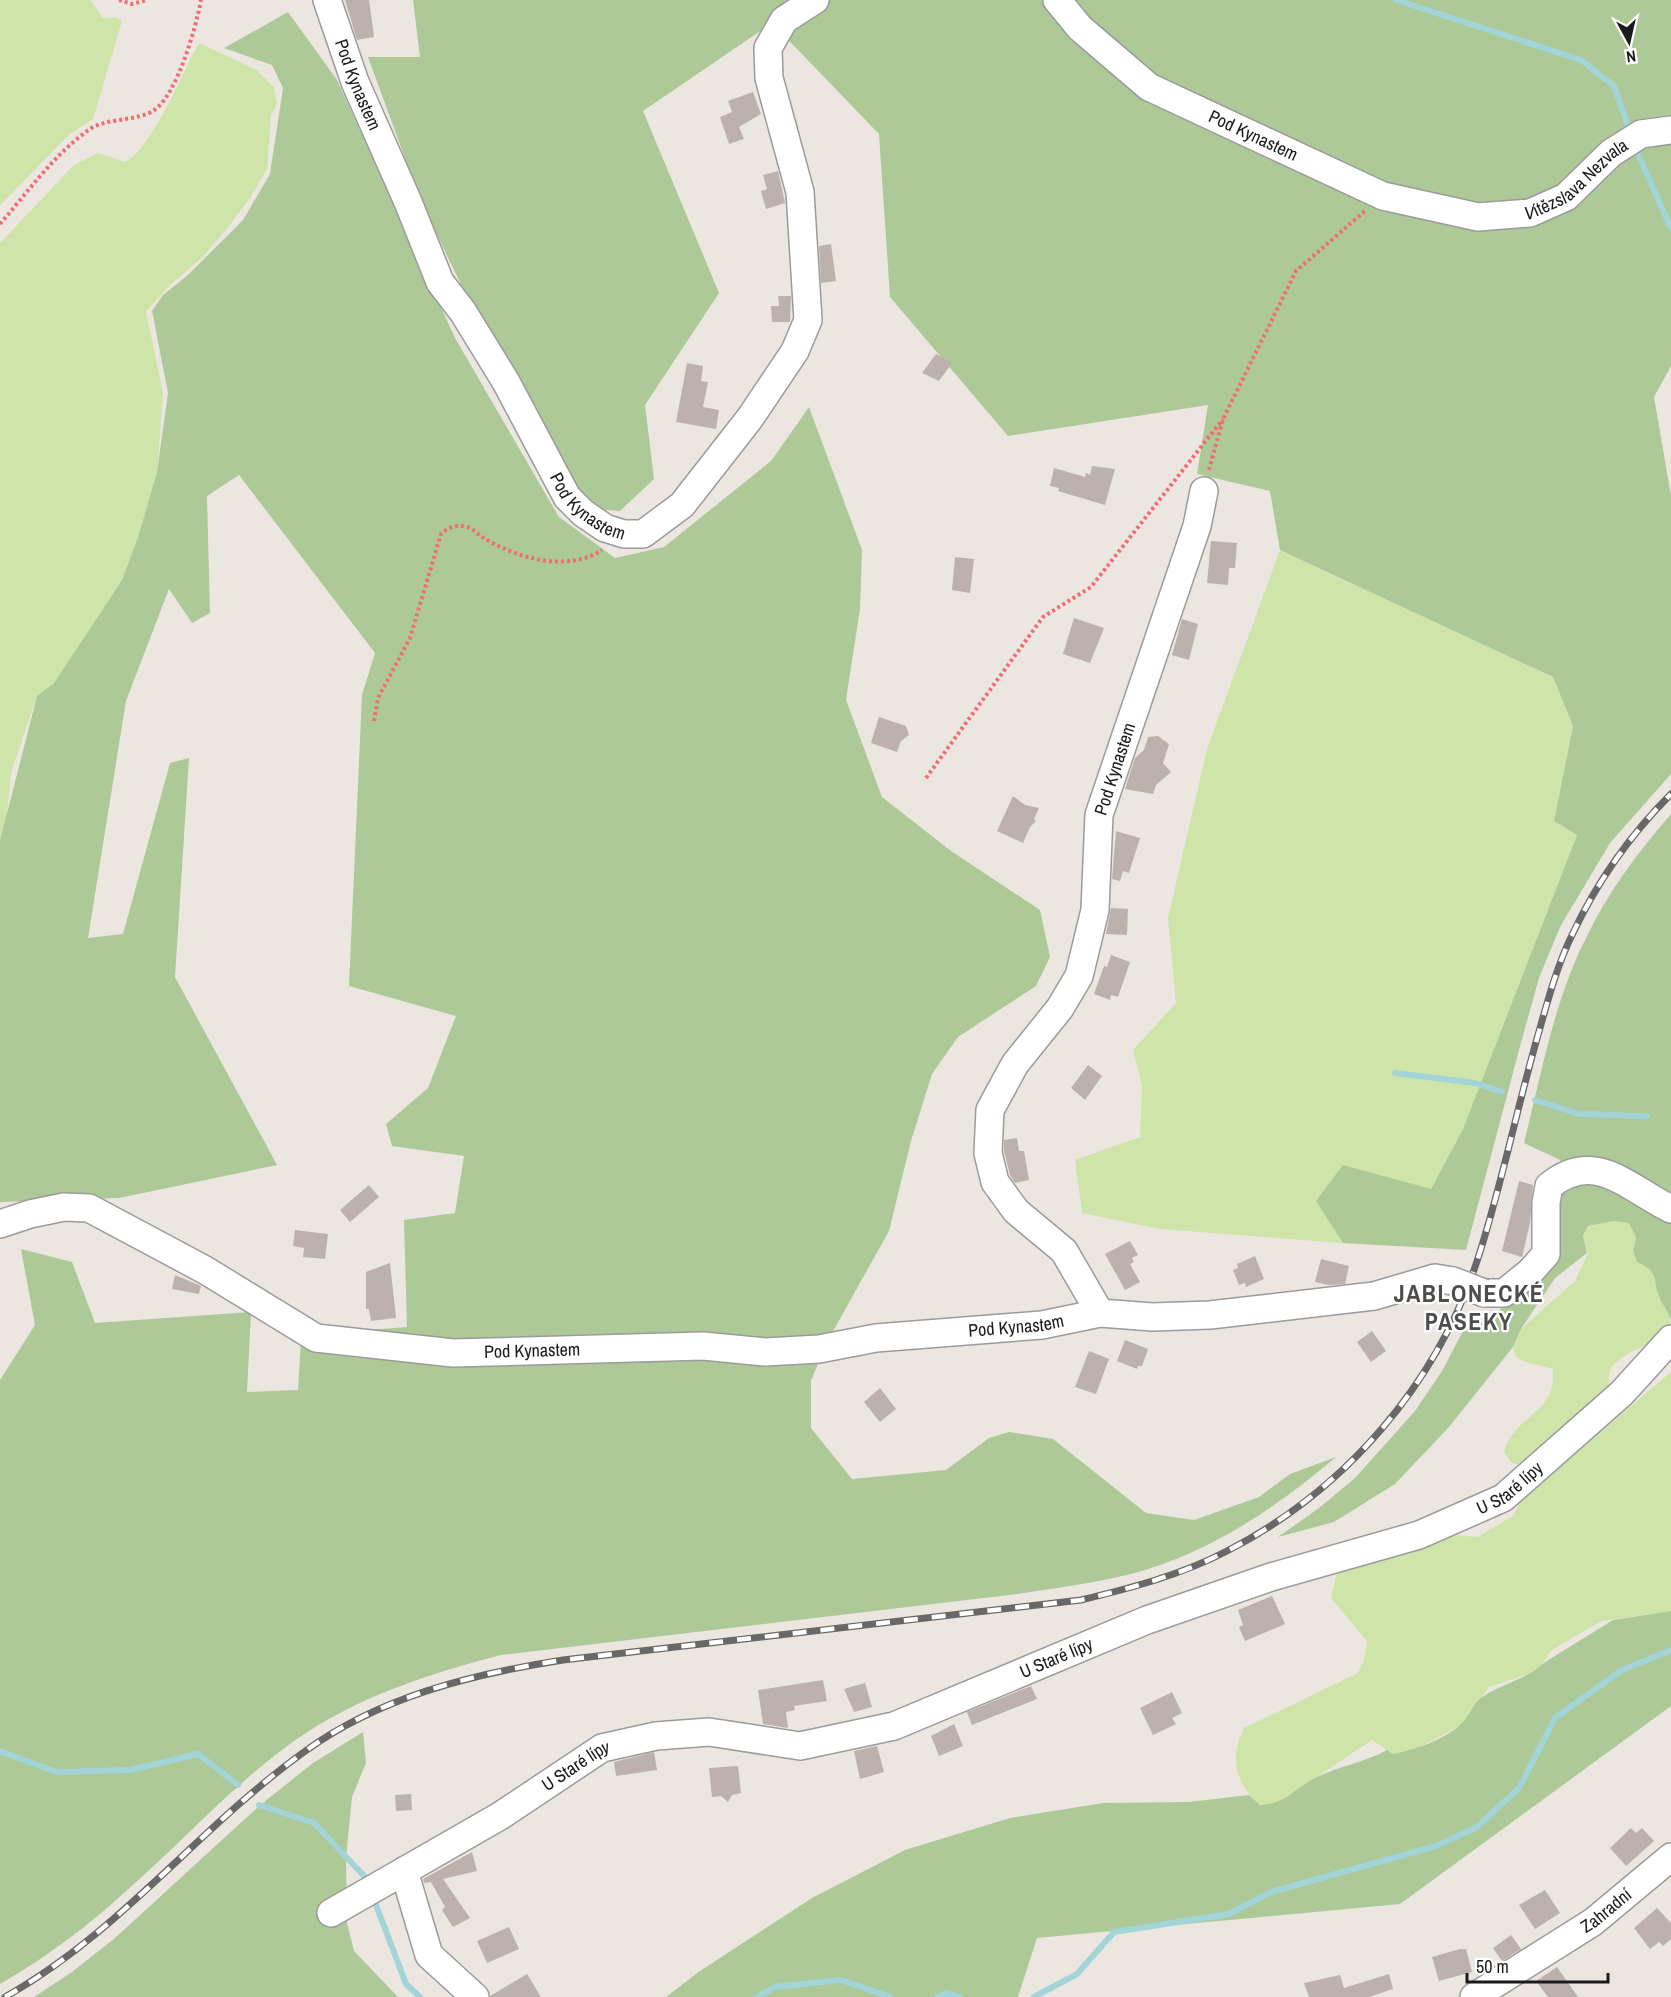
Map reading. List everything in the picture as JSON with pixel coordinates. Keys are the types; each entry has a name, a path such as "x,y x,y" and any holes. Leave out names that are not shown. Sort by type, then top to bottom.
{"street":[{"name":"Pod Kynastem","path":"327,0 354,82 408,202 440,282 463,312 507,382 567,497 583,513 605,528 624,534 643,534 682,505 750,418 795,351 808,320 800,192 770,78 768,48 784,20 815,0"},
{"name":"Pod Kynastem","path":"1057,0 1080,28 1149,87 1383,196 1478,217"},
{"name":"Vítězslava Nezvala","path":"1478,217 1530,213 1566,197 1611,153 1641,134 1671,130"},
{"name":"Pod Kynastem","path":"1100,1313 1064,1251 1016,1211 995,1182 988,1153 990,1110 1015,1064 1060,1008 1079,976 1095,910 1099,815 1197,526 1204,490"},
{"name":"Pod Kynastem","path":"0,1224 53,1209 89,1208 205,1270 316,1338 453,1353 703,1346 765,1352 819,1349 876,1338 1042,1325 1100,1313 1152,1317 1210,1315 1374,1296 1435,1278 1452,1281 1484,1293 1504,1293 1530,1272 1546,1254 1546,1203 1549,1186 1568,1174 1593,1169 1613,1176 1671,1209"},
{"name":"U Staré lípy","path":"331,1913 500,1816 603,1748 656,1736 709,1732 800,1746 894,1726 1147,1620 1271,1577 1419,1535 1503,1498 1622,1393 1671,1339"},
{"name":"Zahradní","path":"1476,1997 1593,1922 1668,1867"},
{"path":"404,1871 429,1955 475,1997"}],"path":[{"path":"119,0 132,4 147,0"},
{"path":"0,224 57,158 89,129 153,111 166,97 193,39 201,0"},
{"path":"926,778 1043,617 1090,587 1222,419 1296,271 1383,196"},
{"path":"1204,490 1222,419"},
{"path":"374,721 378,698 410,638 441,534 448,528 456,525 469,527 482,537 524,555 552,562 592,558 624,534"}],"green space":[{"path":"0,0 90,0 103,18 116,17 122,21 93,119 70,134 0,205"},
{"path":"413,0 1671,0 1671,366 1654,397 1671,496 1671,774 1610,843 1560,927 1539,978 1466,1250 1343,1243 1316,1201 1343,1165 1431,1189 1463,1129 1577,835 1554,821 1573,726 1553,677 1280,550 1270,491 1197,474 1208,405 1008,436 890,297 879,134 772,23 643,111 719,293 645,405 654,479 620,511 594,509 556,461 473,309 421,202 368,57 420,57"},
{"path":"288,12 337,80 455,338 559,517 615,558 664,547 771,461 809,407 862,550 860,609 846,700 882,797 951,851 1040,910 1050,957 1036,986 958,1037 932,1074 911,1141 889,1231 827,1342 369,1341 368,1330 407,1327 404,1220 455,1213 464,1156 392,1146 386,1124 428,1088 456,1016 349,986 362,695 375,653 239,475 207,496 210,613 192,623 169,589 126,701 88,938 123,934 170,763 189,758 175,977 277,1165 119,1198 0,1202 0,841 37,696 54,683 122,580 138,537 157,472 168,393 152,311 163,295 188,275 243,220 270,174 283,88 272,65 224,48"},
{"path":"199,43 257,70 274,87 277,103 271,116 267,169 250,198 203,257 171,284 146,311 163,394 157,472 138,537 122,580 54,683 37,696 11,773 7,817 0,841 0,243 74,165 98,153 125,162 135,154 156,126"},
{"path":"1280,550 1553,677 1573,726 1554,821 1577,835 1463,1129 1431,1189 1316,1201 1343,1243 1160,1229 1082,1213 1075,1160 1140,1137 1142,1086 1133,1050 1176,1003 1168,918 1207,749"},
{"path":"1671,814 1671,1320 1660,1299 1653,1273 1637,1262 1633,1250 1636,1238 1629,1223 1613,1221 1588,1226 1583,1236 1587,1253 1555,1278 1521,1329 1513,1347 1449,1427 1395,1484 1334,1522 1278,1537 1319,1508 1355,1478 1415,1411 1442,1371 1462,1333 1498,1312 1560,1245 1560,1160 1524,1143 1549,1039 1565,987 1595,921 1624,873"},
{"path":"1613,1221 1629,1223 1636,1238 1633,1250 1657,1278 1659,1298 1670,1315 1671,1329 1620,1359 1610,1371 1609,1389 1521,1465 1512,1463 1504,1452 1509,1439 1549,1396 1553,1369 1520,1360 1516,1357 1513,1347 1521,1329 1575,1281 1588,1254 1583,1236 1588,1226"},
{"path":"21,1249 72,1262 95,1323 251,1312 247,1392 298,1390 301,1340 821,1356 811,1381 811,1428 852,1479 946,1470 989,1438 1009,1432 1053,1439 1146,1513 1194,1520 1259,1497 1290,1474 1336,1457 1265,1511 1214,1542 1131,1574 1009,1595 501,1655 395,1688 345,1710 275,1755 103,1912 53,1950 0,1984 0,1380 35,1325"},
{"path":"1671,1372 1671,1611 1601,1621 1552,1650 1537,1671 1489,1687 1461,1725 1420,1747 1393,1754 1372,1740 1275,1805 1260,1805 1245,1788 1237,1769 1237,1750 1244,1728 1358,1673 1364,1660 1367,1641 1331,1598 1337,1572 1452,1535 1477,1537 1513,1516 1521,1500"},
{"path":"1671,1611 1671,1706 1400,1904 1037,1938 1018,1997 666,1997 700,1971 812,1898 905,1850 1010,1818 1103,1803 1189,1802 1249,1795 1260,1805 1277,1802 1326,1773 1387,1750 1393,1754 1420,1747 1446,1735 1464,1721 1481,1698 1537,1669 1613,1620"},
{"path":"363,1732 366,1763 352,1797 346,1857 347,1923 354,1951 398,1997 34,1997 72,1972 115,1938 259,1806 313,1763"}],"building":[{"path":"345,0 369,0 374,37 357,40"},
{"path":"753,92 761,114 739,127 744,139 729,144 720,117 732,112 728,101"},
{"path":"778,171 785,203 766,209 761,191 767,189 763,175"},
{"path":"831,244 836,281 821,283 819,246"},
{"path":"778,296 791,296 790,322 772,322 771,306 779,306"},
{"path":"936,354 952,363 939,381 922,373"},
{"path":"687,363 703,366 701,381 708,382 703,407 719,410 716,429 676,422"},
{"path":"1092,466 1115,469 1105,505 1058,491 1059,488 1050,486 1054,468 1085,477 1086,473 1090,475"},
{"path":"1211,541 1237,543 1235,568 1229,568 1228,585 1207,583"},
{"path":"955,557 974,559 970,593 952,590"},
{"path":"1074,618 1104,628 1090,663 1063,654"},
{"path":"1182,619 1198,624 1189,660 1172,655"},
{"path":"879,717 906,726 909,735 901,741 897,752 871,743"},
{"path":"1158,736 1169,744 1163,763 1171,772 1156,785 1153,794 1125,789 1135,758 1144,750 1148,737"},
{"path":"1013,796 1025,805 1039,808 1034,819 1036,821 1030,827 1023,843 997,831"},
{"path":"1116,831 1140,838 1129,873 1123,871 1120,881 1112,879"},
{"path":"1111,908 1128,909 1127,935 1106,934"},
{"path":"1111,955 1130,962 1118,997 1111,995 1110,1000 1094,994 1104,966 1107,967"},
{"path":"1088,1065 1102,1076 1085,1100 1071,1088"},
{"path":"1017,1138 1019,1151 1024,1151 1029,1180 1015,1183 1010,1175 1004,1151 1004,1140"},
{"path":"1519,1181 1533,1185 1530,1223 1522,1257 1502,1251"},
{"path":"369,1185 379,1197 350,1222 340,1210"},
{"path":"295,1230 328,1234 325,1259 303,1257 304,1248 293,1246"},
{"path":"1130,1241 1138,1255 1132,1258 1134,1262 1130,1264 1140,1282 1125,1290 1105,1254"},
{"path":"1255,1256 1264,1279 1246,1287 1245,1283 1239,1285 1233,1270 1238,1268 1237,1264"},
{"path":"1321,1259 1349,1266 1345,1284 1329,1285 1315,1282"},
{"path":"390,1263 396,1318 371,1321 369,1309 366,1309 366,1272"},
{"path":"175,1275 201,1286 199,1294 172,1289"},
{"path":"1372,1331 1386,1351 1371,1362 1357,1342"},
{"path":"1125,1340 1148,1349 1142,1366 1138,1366 1137,1369 1117,1361"},
{"path":"1089,1351 1109,1359 1096,1394 1075,1387"},
{"path":"880,1388 896,1409 880,1422 864,1402"},
{"path":"1272,1596 1285,1624 1245,1641 1239,1627 1243,1625 1238,1610"},
{"path":"823,1680 827,1701 794,1706 795,1710 786,1712 788,1728 763,1724 758,1690"},
{"path":"865,1683 872,1707 854,1712 844,1689"},
{"path":"1031,1686 1037,1699 972,1725 967,1712"},
{"path":"1172,1692 1182,1713 1172,1718 1176,1724 1153,1735 1140,1708"},
{"path":"954,1724 963,1746 939,1756 931,1736"},
{"path":"877,1746 884,1772 860,1779 854,1751"},
{"path":"654,1752 657,1770 616,1776 614,1762"},
{"path":"738,1766 741,1793 732,1795 728,1802 721,1796 712,1797 709,1768"},
{"path":"411,1794 412,1810 396,1811 395,1795"},
{"path":"1631,1828 1636,1833 1642,1828 1654,1841 1626,1866 1610,1848"},
{"path":"472,1852 477,1871 443,1879 470,1918 453,1927 442,1910 445,1907 431,1882 424,1883 423,1879"},
{"path":"1545,1890 1560,1913 1535,1929 1519,1905"},
{"path":"1657,1908 1671,1923 1671,1939 1663,1946 1659,1942 1650,1949 1634,1928"},
{"path":"509,1927 519,1949 487,1963 477,1941"},
{"path":"1511,1935 1521,1949 1502,1961 1493,1948"},
{"path":"1466,1949 1472,1972 1439,1981 1432,1957"},
{"path":"1557,1967 1578,1997 1548,1997 1536,1981"},
{"path":"527,1974 541,1997 490,1997 490,1996"},
{"path":"1389,1974 1393,1989 1369,1997 1309,1997 1304,1983 1340,1975 1344,1988"}],"waterway":[{"path":"1396,0 1581,60 1614,86 1630,132"},
{"path":"1637,152 1671,228"},
{"path":"1395,1073 1475,1083 1502,1092"},
{"path":"1535,1100 1579,1114 1647,1116"},
{"path":"1034,1997 1077,1974 1114,1932 1229,1914 1271,1892 1436,1846 1477,1827 1519,1788 1555,1718 1622,1670 1671,1650"},
{"path":"0,1751 56,1772 130,1770 198,1754 238,1785"},
{"path":"259,1805 314,1823 366,1878 368,1885"},
{"path":"373,1897 406,1984 420,1997"},
{"path":"757,1997 775,1987 841,1980 891,1997"},
{"path":"937,1997 946,1993 960,1997"}],"railway":[{"path":"5,1997 47,1971 86,1942 229,1813 304,1752 363,1716 395,1702 461,1681 563,1660 1081,1600 1156,1580 1210,1560 1270,1526 1311,1497 1383,1428 1413,1388 1462,1302 1496,1198 1543,1016 1568,944 1582,914 1616,859 1642,825 1671,794"}],"district":[{"name":"JABLONECKÉ PASEKY","path":"1469,1308"}]}
